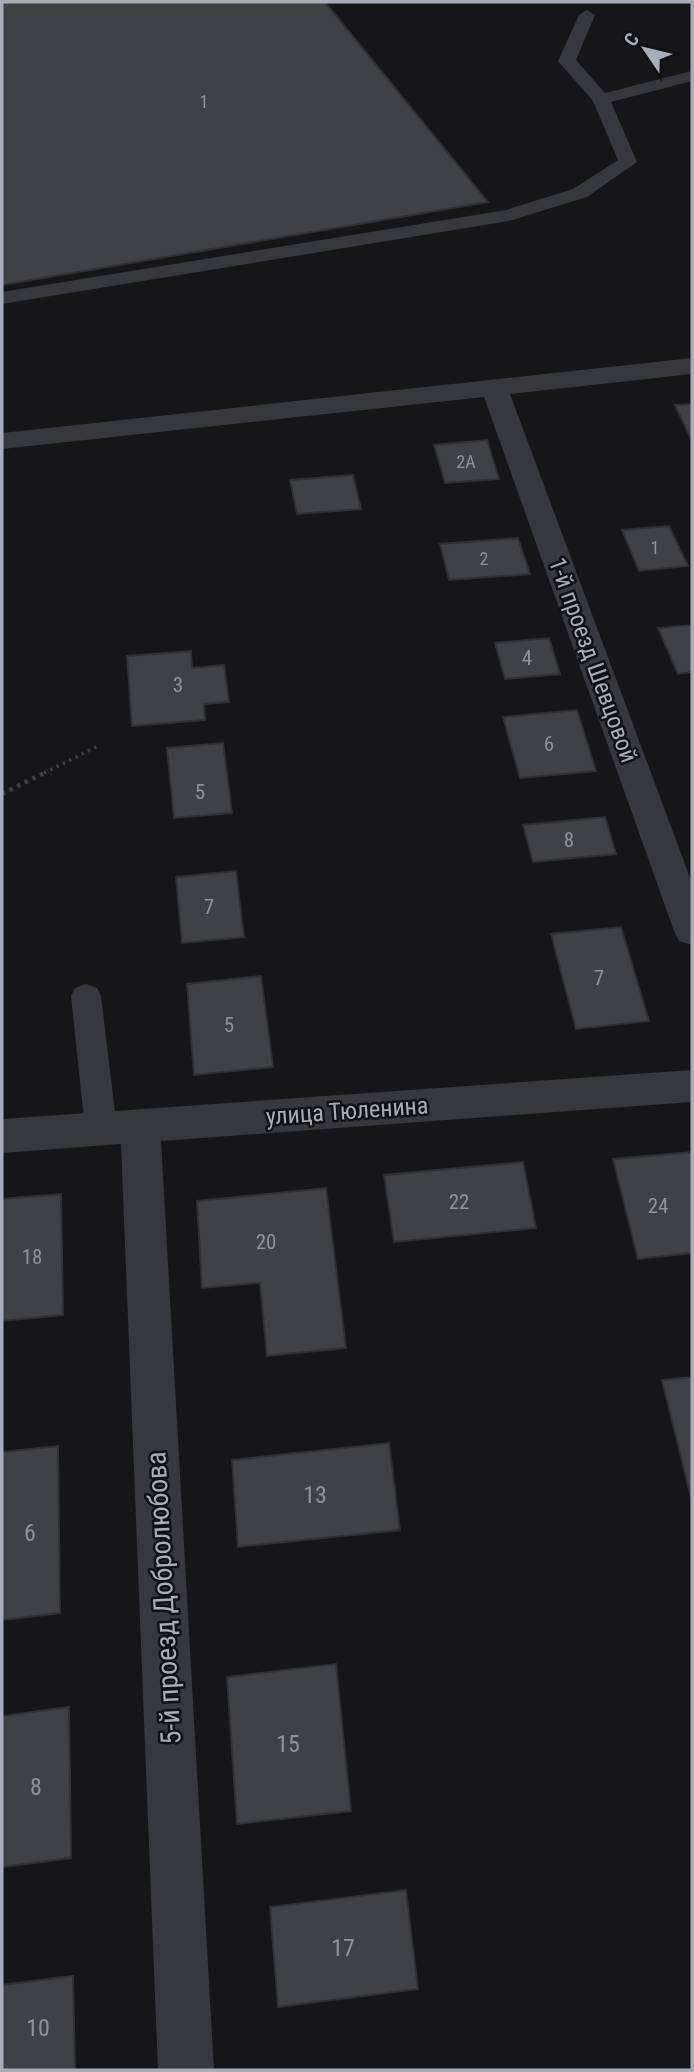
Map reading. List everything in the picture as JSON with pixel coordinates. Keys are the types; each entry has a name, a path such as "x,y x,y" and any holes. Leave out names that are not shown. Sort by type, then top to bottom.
{"street":[{"path":"2,441 692,366"},
{"name":"1-й проезд Шевцовой","path":"494,388 692,931"},
{"name":"улица Тюленина","path":"2,1136 692,1086"},
{"name":"5-й проезд Добролюбова","path":"121,1127 187,2070"}],"lane":[{"path":"2,298 509,215 580,193 628,162 601,99 567,61 587,15"},
{"path":"601,99 692,76"},
{"path":"86,996 121,1127"}],"path":[{"path":"2,794 100,745"}],"building":[{"path":"2,2 325,2 488,202 2,285"},
{"path":"692,404 692,441 675,405"},
{"path":"487,440 499,479 445,483 434,445"},
{"path":"353,475 361,509 297,514 290,480"},
{"path":"669,526 688,566 639,571 622,530"},
{"path":"518,538 530,574 449,580 440,544"},
{"path":"692,625 692,672 678,674 658,628"},
{"path":"549,638 560,674 505,679 495,643"},
{"path":"191,651 192,668 224,665 229,702 204,704 205,720 132,726 127,656"},
{"path":"577,710 596,771 520,778 503,717"},
{"path":"223,743 232,813 174,818 167,748"},
{"path":"605,817 616,854 533,862 523,825"},
{"path":"236,871 244,937 182,943 176,877"},
{"path":"621,927 649,1021 576,1029 551,934"},
{"path":"261,976 273,1067 194,1075 187,984"},
{"path":"692,1152 692,1253 638,1259 613,1159"},
{"path":"523,1162 536,1228 394,1242 384,1175"},
{"path":"326,1188 346,1348 267,1356 260,1283 202,1288 197,1201"},
{"path":"61,1194 63,1315 2,1321 2,1199"},
{"path":"692,1377 692,1502 662,1380"},
{"path":"389,1443 400,1530 238,1547 232,1460"},
{"path":"58,1446 60,1613 2,1620 2,1452"},
{"path":"336,1664 351,1811 237,1824 227,1677"},
{"path":"69,1707 71,1858 2,1867 2,1716"},
{"path":"406,1890 418,1989 278,2007 270,1907"},
{"path":"73,1976 75,2070 2,2070 2,1985"}]}
